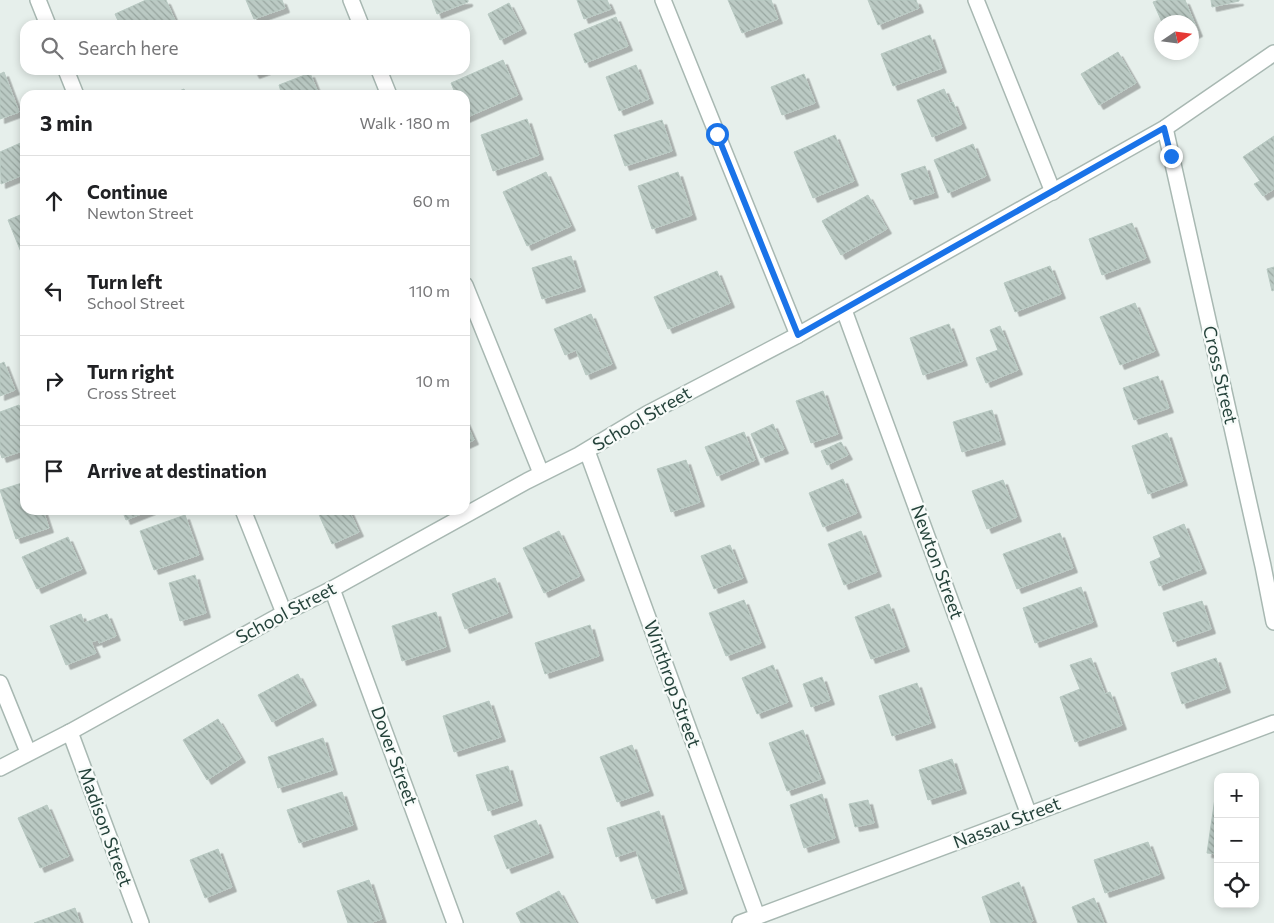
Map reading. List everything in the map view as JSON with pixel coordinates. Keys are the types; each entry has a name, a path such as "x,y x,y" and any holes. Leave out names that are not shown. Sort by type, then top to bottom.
{"street":[{"path":"38,0 46,20"},
{"path":"350,0 358,20"},
{"path":"663,0 798,335"},
{"path":"976,0 1053,192"},
{"name":"School Street","path":"470,513 587,451 647,414 844,310 1053,192 1164,128 1274,53"},
{"path":"68,75 74,90"},
{"path":"381,75 387,90"},
{"name":"Cross Street","path":"1164,128 1264,566 1274,622"},
{"path":"470,297 541,474"},
{"name":"Newton Street","path":"844,310 1029,815"},
{"name":"Winthrop Street","path":"587,451 757,916"},
{"path":"244,515 284,613"},
{"name":"School Street","path":"0,768 70,732 284,613 332,589 466,515"},
{"name":"Dover Street","path":"332,589 455,923"},
{"path":"0,683 28,752"},
{"name":"Nassau Street","path":"740,923 1274,723"},
{"name":"Madison Street","path":"70,732 141,923"}],"building":[{"path":"146,0 166,0 175,20 118,20 115,14"},
{"path":"246,0 282,0 285,8 254,19"},
{"path":"432,0 468,0 468,2 437,14"},
{"path":"577,0 607,0 611,9 584,19"},
{"path":"728,0 771,0 778,19 742,33"},
{"path":"868,0 916,0 919,8 878,25"},
{"path":"1159,0 1185,0 1191,15 1159,15 1153,2"},
{"path":"1211,0 1239,0 1239,1 1212,7"},
{"path":"509,3 522,29 500,40 488,14"},
{"path":"616,17 628,46 585,63 574,34"},
{"path":"930,35 942,68 893,86 881,54"},
{"path":"1118,52 1136,83 1099,105 1081,74"},
{"path":"503,60 518,95 470,116 470,90 454,90 451,83"},
{"path":"636,65 649,99 619,111 606,77"},
{"path":"4,72 19,112 0,119 0,74"},
{"path":"804,74 815,103 782,115 771,87"},
{"path":"305,75 311,75 317,90 280,90 279,85"},
{"path":"944,89 950,103 953,102 962,124 932,137 917,100"},
{"path":"527,119 539,155 493,171 481,135"},
{"path":"662,120 672,151 625,166 614,135"},
{"path":"835,135 854,181 813,198 794,152"},
{"path":"1274,136 1274,189 1263,196 1254,184 1260,181 1243,157"},
{"path":"20,143 20,176 1,184 0,152"},
{"path":"973,144 986,176 948,193 934,160"},
{"path":"925,166 934,193 910,200 901,174"},
{"path":"546,172 571,226 527,246 503,192"},
{"path":"678,172 692,215 652,229 638,186"},
{"path":"868,195 887,229 841,255 822,221"},
{"path":"20,215 20,250 8,220"},
{"path":"1132,223 1146,258 1102,275 1089,239"},
{"path":"571,256 581,287 542,299 532,268"},
{"path":"1050,266 1061,294 1015,312 1004,283"},
{"path":"1274,267 1274,290 1272,291 1267,269"},
{"path":"717,271 730,303 668,329 654,297"},
{"path":"1135,303 1155,351 1120,365 1100,317"},
{"path":"591,314 612,364 586,375 576,350 565,355 554,329"},
{"path":"949,324 963,361 923,375 910,338"},
{"path":"1000,326 1018,370 986,383 976,358 998,350 990,330"},
{"path":"4,362 15,390 0,396 0,364"},
{"path":"1158,376 1169,408 1134,420 1123,388"},
{"path":"823,391 838,434 811,443 796,401"},
{"path":"19,405 20,408 20,452 2,458 0,452 0,412"},
{"path":"992,410 1001,440 962,452 953,422"},
{"path":"773,424 784,449 761,458 751,434"},
{"path":"470,431 474,440 470,442"},
{"path":"744,432 755,460 717,476 705,447"},
{"path":"1167,433 1183,481 1148,494 1132,446"},
{"path":"841,442 848,455 827,465 821,451"},
{"path":"686,460 700,502 671,512 657,469"},
{"path":"843,479 857,513 823,527 809,493"},
{"path":"1003,480 1017,517 987,529 972,491"},
{"path":"20,484 20,515 45,515 49,528 16,539 0,490"},
{"path":"124,515 138,515 126,520"},
{"path":"185,515 199,555 154,570 140,531"},
{"path":"319,515 351,515 359,532 332,544"},
{"path":"1184,524 1202,569 1159,586 1150,562 1161,557 1153,537"},
{"path":"559,531 580,576 544,593 523,548"},
{"path":"861,531 877,572 844,585 828,544"},
{"path":"1060,533 1073,568 1017,589 1003,554"},
{"path":"68,537 82,569 37,589 22,557"},
{"path":"730,545 743,578 714,589 701,556"},
{"path":"195,575 206,613 180,621 169,583"},
{"path":"495,578 508,613 465,629 452,594"},
{"path":"1081,587 1093,622 1035,643 1023,608"},
{"path":"744,600 761,643 726,656 709,613"},
{"path":"1202,601 1211,629 1173,642 1163,613"},
{"path":"889,604 905,647 871,659 855,617"},
{"path":"436,612 446,647 402,661 392,626"},
{"path":"81,614 84,623 107,614 116,636 99,643 98,640 91,642 96,653 66,665 50,626"},
{"path":"590,625 599,656 545,674 535,643"},
{"path":"1091,658 1105,694 1110,692 1122,725 1075,742 1060,697 1080,689 1070,665"},
{"path":"1216,658 1226,688 1182,704 1171,673"},
{"path":"773,665 788,702 757,714 742,678"},
{"path":"298,674 312,701 272,722 258,695"},
{"path":"822,677 830,700 811,707 803,684"},
{"path":"917,683 931,723 892,736 879,696"},
{"path":"489,701 501,737 454,752 443,716"},
{"path":"218,719 241,758 207,780 183,740"},
{"path":"803,730 821,779 787,791 769,743"},
{"path":"323,738 333,770 278,788 268,757"},
{"path":"632,745 649,791 617,802 600,757"},
{"path":"952,759 962,789 928,800 919,770"},
{"path":"508,766 518,801 488,811 476,775"},
{"path":"342,792 353,825 299,843 287,810"},
{"path":"822,794 835,838 804,848 790,805"},
{"path":"868,800 874,823 855,827 849,804"},
{"path":"47,805 69,856 40,868 18,818"},
{"path":"1214,805 1214,854 1207,853"},
{"path":"659,811 683,889 652,899 636,850 616,857 607,828"},
{"path":"536,820 549,853 507,869 494,836"},
{"path":"1148,842 1160,874 1105,893 1094,860"},
{"path":"218,849 232,887 205,898 190,860"},
{"path":"369,880 382,919 370,923 348,923 337,891"},
{"path":"1019,882 1033,921 1028,923 991,923 982,897"},
{"path":"559,891 576,923 521,923 516,913"},
{"path":"1094,898 1104,923 1078,923 1072,907"},
{"path":"75,908 80,923 34,923"}],"route":[{"path":"717,134 798,335 1164,128 1171,156"}]}
